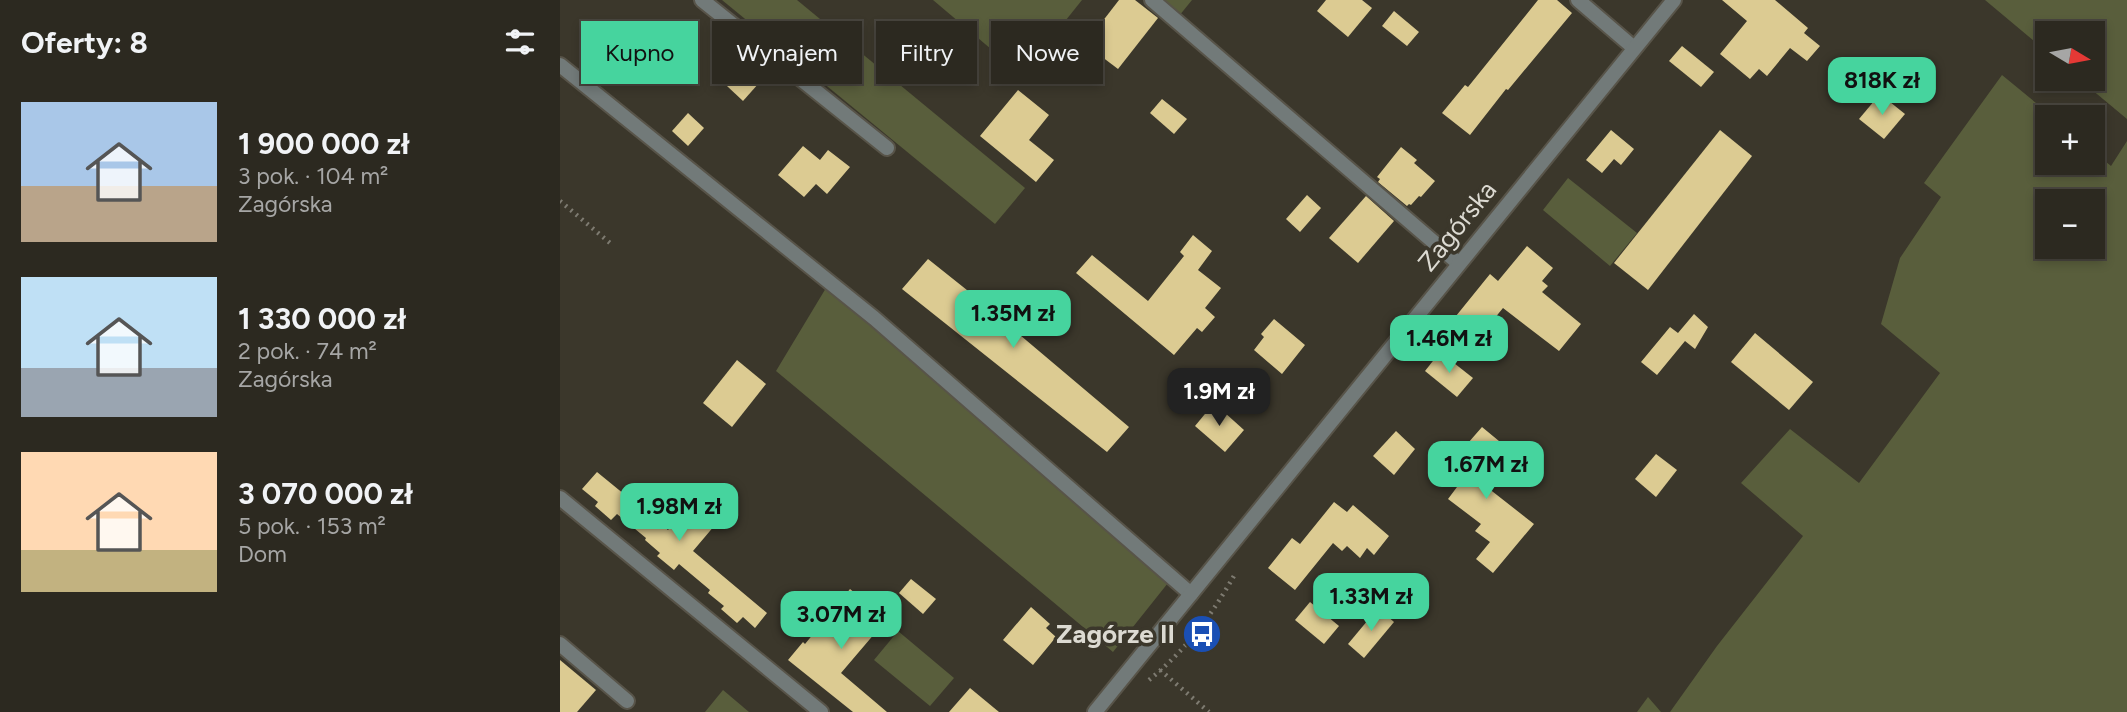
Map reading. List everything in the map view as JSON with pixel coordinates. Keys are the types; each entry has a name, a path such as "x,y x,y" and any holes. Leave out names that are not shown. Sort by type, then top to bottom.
{"street":[{"path":"702,0 887,148"},
{"path":"1152,0 1458,263"},
{"path":"1578,0 1634,48"},
{"name":"Zagórska","path":"1095,712 1674,0"},
{"path":"560,65 874,318 1191,594"},
{"path":"560,498 821,712"},
{"path":"560,644 626,701"}],"path":[{"path":"560,201 610,243"},
{"path":"1160,670 1209,712"}],"green space":[{"path":"722,0 797,0 822,21 748,21"},
{"path":"933,0 1082,0 1065,21 991,21 991,49 977,37 977,21 958,21"},
{"path":"1160,0 1192,0 1179,16"},
{"path":"1985,0 2127,0 2127,119 2093,91 2105,91 2105,21 2035,21 2035,42"},
{"path":"862,54 876,65 876,84 899,84 1025,188 995,224 824,84 862,84"},
{"path":"2002,75 2038,105 2035,105 2035,175 2105,175 2105,161 2111,166 2127,141 2127,712 1670,712 1717,646 1803,536 1741,483 1790,429 1859,483 1940,373 1881,324 1900,258 1941,197 1924,183"},
{"path":"1568,178 1637,233 1610,266 1543,210"},
{"path":"829,283 880,331 1168,583 1113,652 776,371"},
{"path":"898,631 954,678 930,706 874,660"},
{"path":"723,690 749,712 705,712"},
{"path":"1648,697 1661,712 1637,712"}],"building":[{"path":"1119,0 1135,0 1158,18 1118,69 1103,58 1103,21"},
{"path":"1326,0 1362,0 1372,8 1348,37 1317,11"},
{"path":"1538,0 1557,0 1572,13 1470,135 1442,113 1465,85 1468,87"},
{"path":"1722,0 1775,0 1808,28 1804,33 1820,46 1807,61 1790,48 1767,76 1759,69 1750,79 1720,54 1747,21"},
{"path":"1394,11 1419,32 1407,46 1382,26"},
{"path":"1682,46 1714,72 1701,87 1669,61"},
{"path":"729,84 758,84 743,101 727,86"},
{"path":"1018,90 1049,115 1029,140 1054,160 1036,182 980,136"},
{"path":"1880,94 1905,114 1884,139 1859,119"},
{"path":"1162,99 1187,119 1174,134 1150,113"},
{"path":"688,113 704,128 688,146 672,131"},
{"path":"1611,130 1634,149 1621,165 1614,159 1602,173 1586,160"},
{"path":"1720,130 1752,156 1648,290 1614,263"},
{"path":"803,146 820,160 828,150 850,167 827,194 816,184 804,197 778,175"},
{"path":"1401,147 1417,160 1414,163 1435,181 1421,197 1407,206 1378,182 1380,179 1377,177"},
{"path":"1307,195 1321,208 1300,232 1286,219"},
{"path":"1366,196 1394,221 1358,263 1329,238"},
{"path":"1193,235 1212,251 1198,270 1221,288 1205,308 1215,317 1202,332 1197,328 1174,355 1076,273 1092,255 1148,301 1184,256 1180,252"},
{"path":"1527,246 1553,268 1542,281 1548,286 1542,292 1581,324 1559,351 1503,308 1480,336 1456,316 1490,274 1498,281"},
{"path":"928,259 992,310 1007,292 1036,316 1020,335 1129,427 1107,452 902,289"},
{"path":"1694,314 1708,327 1695,349 1685,341 1657,375 1641,362 1670,327 1678,333"},
{"path":"1274,319 1305,345 1282,374 1254,350 1264,337 1261,334"},
{"path":"1755,333 1813,382 1789,410 1731,362"},
{"path":"1440,352 1473,378 1457,397 1425,371"},
{"path":"737,360 766,384 732,427 703,403"},
{"path":"1214,403 1244,430 1225,452 1195,426"},
{"path":"1482,427 1505,446 1474,477 1534,524 1493,573 1476,559 1490,542 1475,531 1481,524 1448,499 1457,487 1441,474"},
{"path":"1396,431 1415,449 1394,475 1373,456"},
{"path":"1656,454 1677,470 1656,497 1635,479"},
{"path":"597,472 668,530 701,491 726,512 693,551 767,613 755,628 743,617 737,623 721,609 724,606 708,593 710,590 679,564 674,570 657,556 660,553 646,538 617,514 611,520 595,506 598,502 582,489"},
{"path":"1334,502 1347,512 1353,505 1389,536 1374,555 1367,548 1360,558 1347,546 1342,551 1333,543 1295,590 1268,568 1292,538 1300,544"},
{"path":"911,579 936,599 923,614 899,593"},
{"path":"850,589 887,619 841,673 887,712 853,712 788,660 803,642 805,644"},
{"path":"1310,602 1339,626 1324,644 1295,620"},
{"path":"1031,607 1050,624 1046,628 1056,637 1033,665 1003,640"},
{"path":"1378,608 1394,622 1364,658 1348,644"},
{"path":"560,660 596,690 577,712 560,712"},
{"path":"970,688 999,712 949,712"}],"place":[{"name":"Zagórze II","path":"1202,634"}]}
